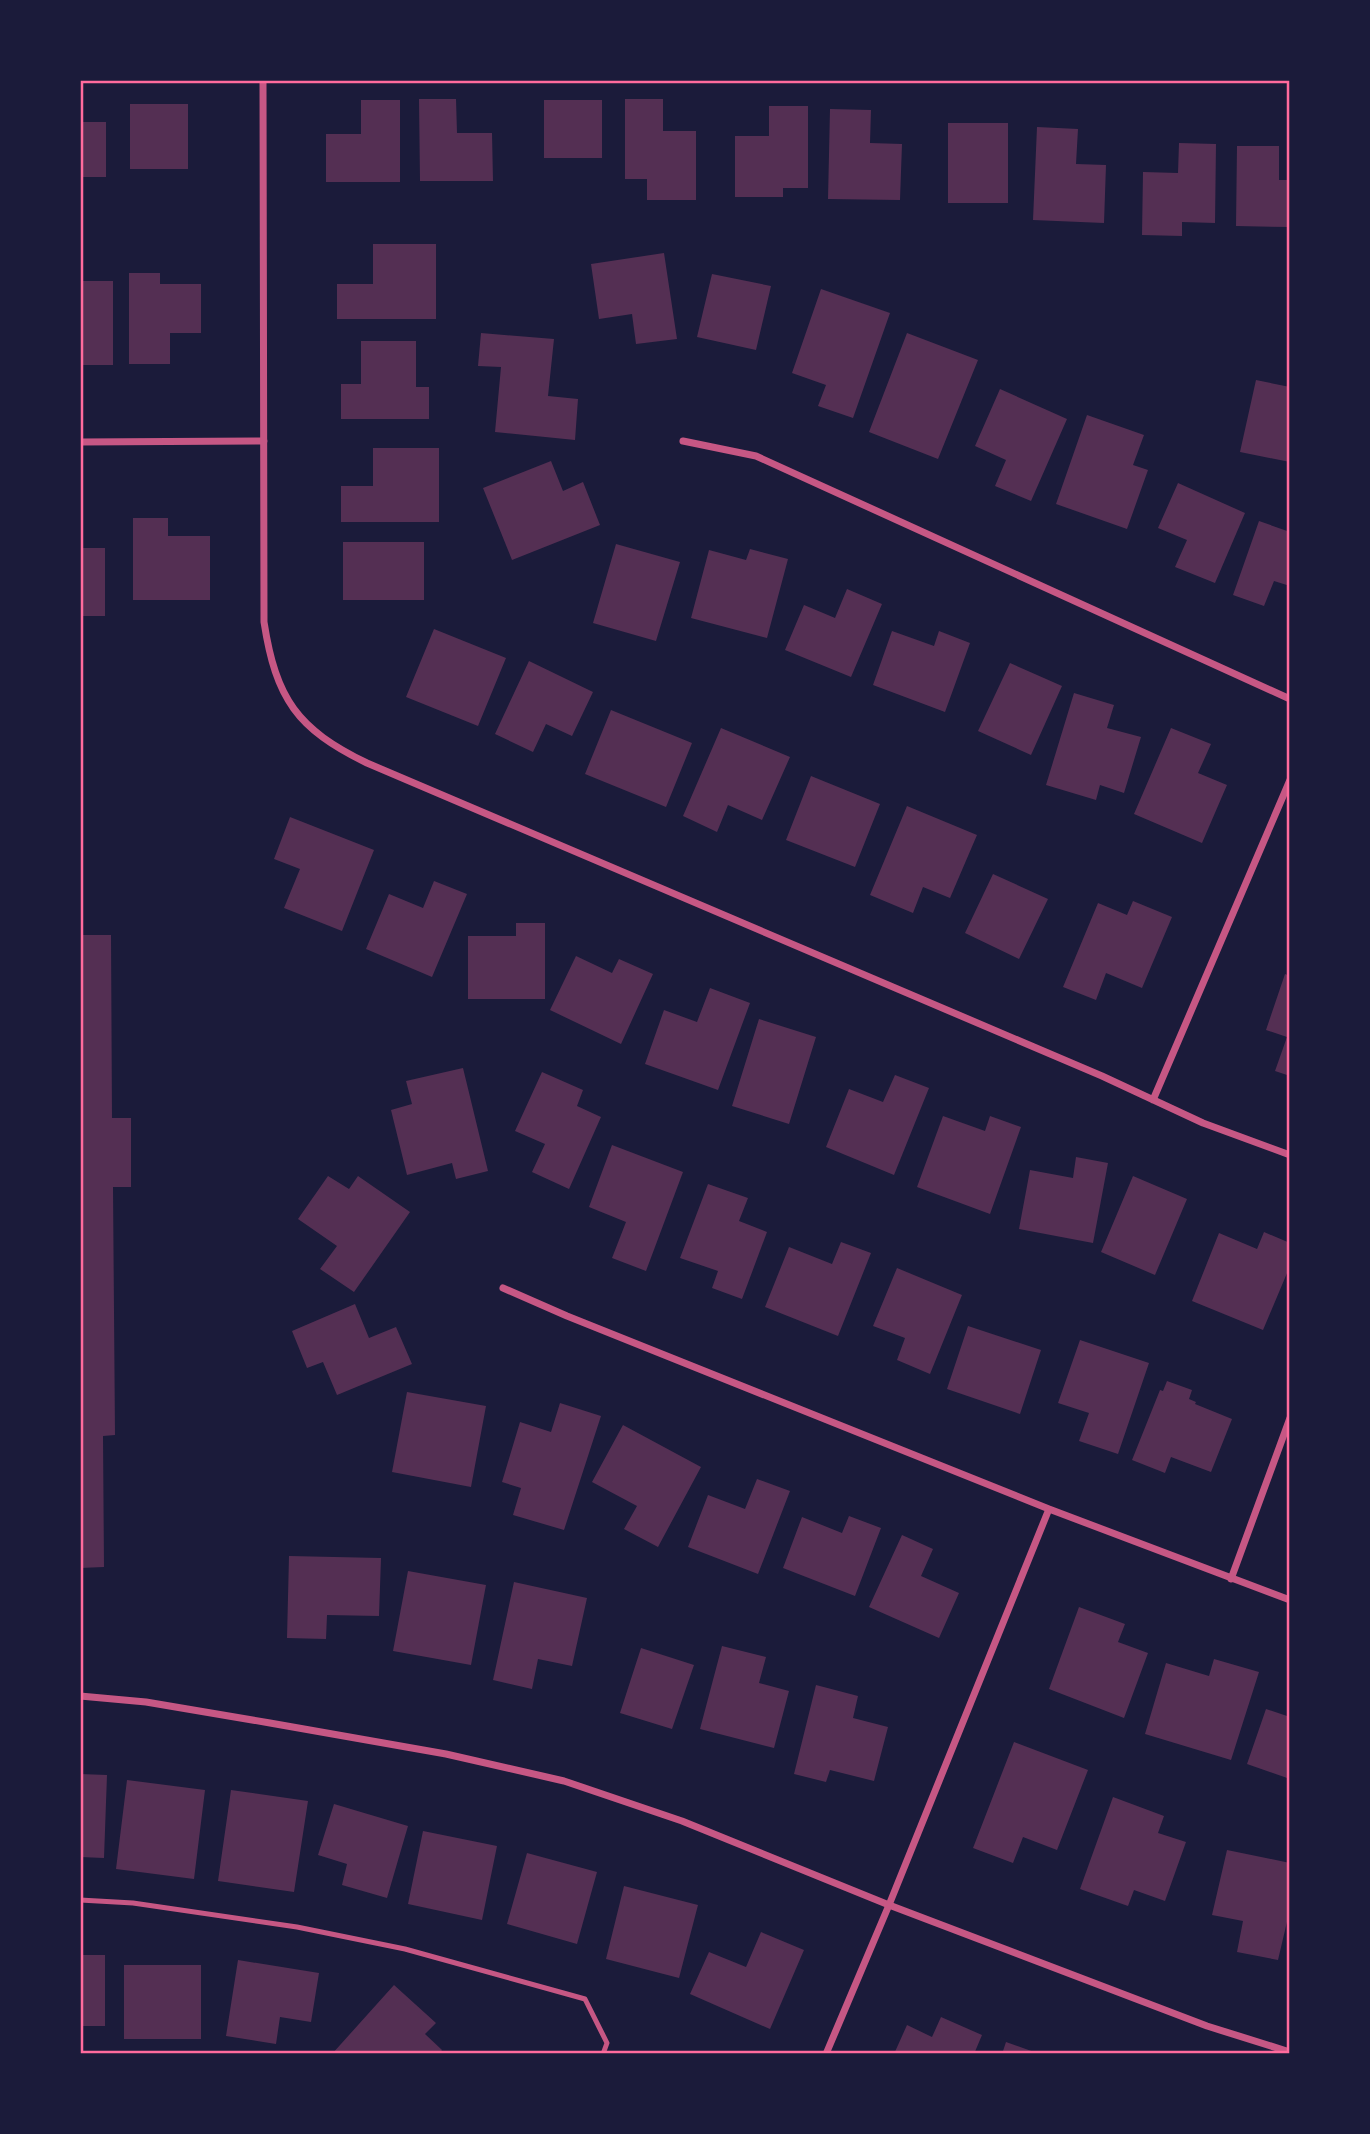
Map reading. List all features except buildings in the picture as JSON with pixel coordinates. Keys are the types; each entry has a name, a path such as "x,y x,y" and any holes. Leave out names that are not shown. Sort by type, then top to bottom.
{"street":[{"path":"263,80 264,622 272,665 290,706 309,727 340,750 368,763 1102,1076 1203,1123 1290,1155"},
{"path":"80,442 264,441"},
{"path":"683,441 756,456 1290,699"},
{"path":"1153,1100 1290,780"},
{"path":"503,1288 568,1317 1049,1509 1290,1601"},
{"path":"1231,1579 1290,1418"},
{"path":"826,2053 890,1906 1049,1509"},
{"path":"80,1696 146,1702 446,1754 564,1781 682,1821 890,1906 1207,2026 1290,2052"}],"lane":[{"path":"80,1900 132,1903 311,1930 405,1949 585,1999 607,2043 603,2053"}]}
